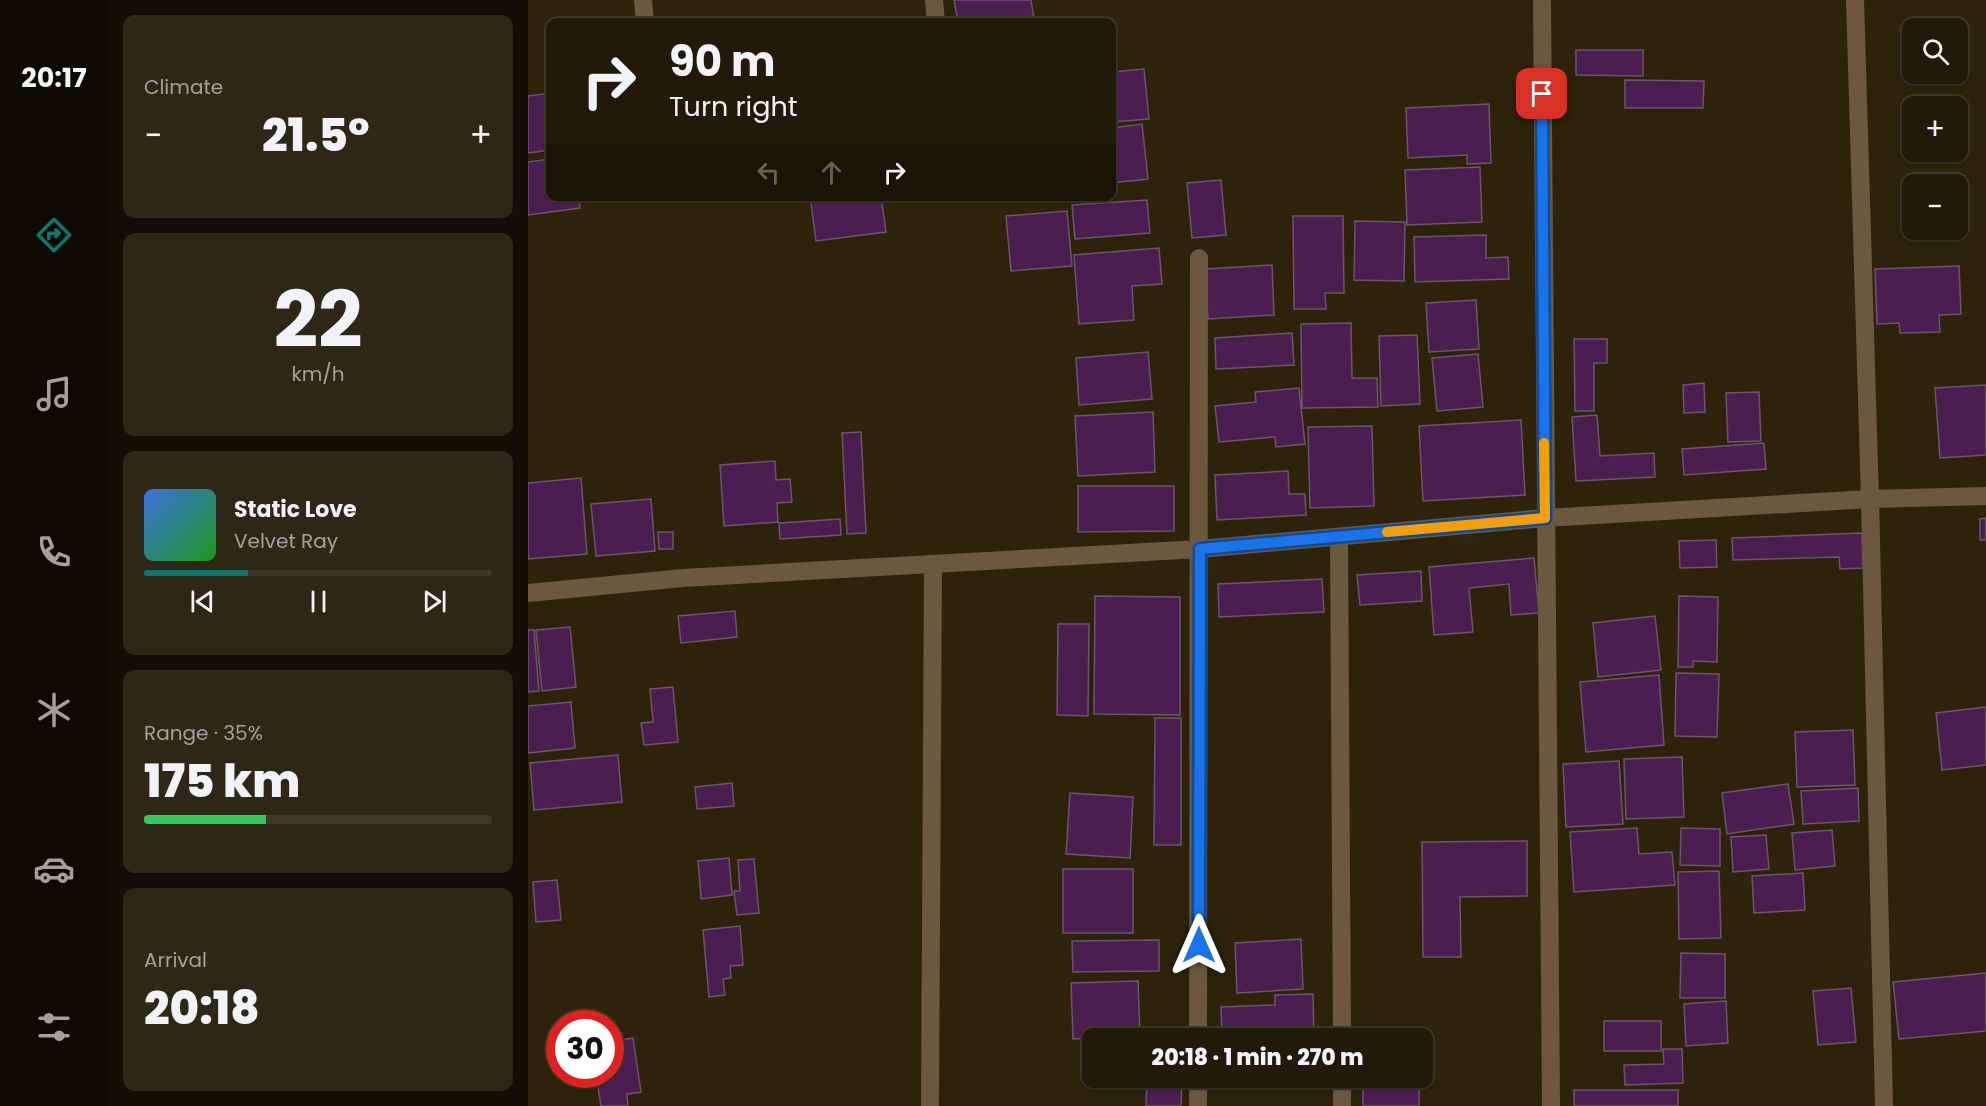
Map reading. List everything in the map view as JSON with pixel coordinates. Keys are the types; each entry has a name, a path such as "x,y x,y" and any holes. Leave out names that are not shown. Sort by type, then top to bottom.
{"street":[{"path":"643,0 645,18"},
{"path":"934,0 936,18"},
{"path":"1542,0 1551,1106"},
{"path":"1855,0 1870,499 1884,1106"},
{"path":"1198,1028 1199,258"},
{"path":"528,593 683,578 1200,549 1545,518 1870,499 1986,496"},
{"path":"1339,537 1342,1028"},
{"path":"930,1106 933,565"},
{"path":"1198,1088 1198,1106"},
{"path":"1342,1088 1342,1106"}],"building":[{"path":"954,0 1031,0 1034,18 957,18"},
{"path":"1576,50 1643,50 1643,76 1576,75"},
{"path":"1144,69 1149,119 1116,122 1116,72"},
{"path":"1625,80 1704,81 1703,108 1625,108"},
{"path":"546,94 546,151 528,153 528,96"},
{"path":"1489,104 1491,163 1467,164 1467,155 1408,158 1406,108"},
{"path":"1142,124 1148,179 1116,183 1116,127"},
{"path":"546,160 546,201 579,201 580,208 528,215 528,162"},
{"path":"1480,167 1482,222 1407,225 1405,170"},
{"path":"1221,180 1226,235 1192,238 1187,183"},
{"path":"1147,200 1150,233 1075,239 1072,205"},
{"path":"811,201 882,201 886,232 816,241"},
{"path":"1067,211 1072,266 1011,271 1006,216"},
{"path":"1293,216 1343,216 1344,293 1325,293 1326,309 1294,309"},
{"path":"1355,221 1405,222 1404,281 1354,280"},
{"path":"1486,235 1486,258 1508,257 1509,279 1415,282 1414,237"},
{"path":"1159,248 1162,284 1132,286 1134,320 1079,324 1074,255"},
{"path":"1272,265 1274,315 1208,319 1205,269"},
{"path":"1959,266 1961,314 1939,315 1940,332 1900,333 1899,323 1877,324 1875,269"},
{"path":"1476,300 1479,349 1429,352 1426,303"},
{"path":"1351,323 1352,378 1377,378 1378,407 1302,408 1301,324"},
{"path":"1292,333 1294,365 1216,369 1215,338"},
{"path":"1417,335 1420,404 1381,406 1379,336"},
{"path":"1574,339 1607,339 1607,363 1594,363 1594,411 1575,411"},
{"path":"1148,352 1152,399 1079,405 1076,358"},
{"path":"1478,354 1483,407 1437,411 1432,358"},
{"path":"1704,383 1705,412 1684,413 1683,385"},
{"path":"1986,385 1986,455 1940,458 1935,388"},
{"path":"1299,388 1305,444 1276,447 1275,437 1219,442 1215,406 1256,402 1255,392"},
{"path":"1759,392 1761,441 1728,442 1726,393"},
{"path":"1153,412 1155,472 1078,476 1075,416"},
{"path":"1597,415 1600,456 1654,453 1655,477 1576,481 1572,417"},
{"path":"1521,420 1525,495 1423,501 1419,426"},
{"path":"1372,426 1374,506 1310,508 1308,427"},
{"path":"861,432 866,533 847,534 842,433"},
{"path":"1764,443 1766,469 1684,475 1682,449"},
{"path":"775,461 776,480 790,479 792,502 777,503 778,522 724,526 720,465"},
{"path":"1288,471 1289,494 1305,494 1306,515 1217,520 1215,475"},
{"path":"581,478 587,554 528,559 528,483"},
{"path":"1078,486 1174,486 1174,531 1078,532"},
{"path":"651,499 655,551 596,556 591,504"},
{"path":"1986,518 1986,540 1980,540 1980,519"},
{"path":"840,519 841,535 780,539 779,523"},
{"path":"658,532 673,532 673,549 659,549"},
{"path":"1862,533 1863,568 1840,569 1839,557 1733,560 1732,538"},
{"path":"1716,540 1717,567 1680,568 1679,541"},
{"path":"1534,558 1539,613 1511,615 1509,584 1469,588 1473,632 1434,635 1429,567"},
{"path":"1421,571 1422,601 1360,605 1357,575"},
{"path":"1322,579 1324,612 1219,617 1218,584"},
{"path":"1095,596 1180,597 1180,715 1094,714"},
{"path":"1679,596 1718,597 1717,662 1693,661 1693,667 1678,667"},
{"path":"735,611 737,637 681,643 678,616"},
{"path":"1655,616 1661,670 1598,677 1593,623"},
{"path":"1058,624 1089,624 1088,716 1057,715"},
{"path":"570,627 576,687 542,691 536,630"},
{"path":"528,630 534,630 539,691 528,692"},
{"path":"1676,673 1719,674 1717,737 1675,736"},
{"path":"1659,675 1664,745 1586,752 1580,682"},
{"path":"673,687 678,742 644,745 641,723 653,722 650,689"},
{"path":"571,702 575,748 528,753 528,706"},
{"path":"1986,707 1986,765 1942,770 1936,713"},
{"path":"1155,718 1181,718 1181,845 1154,845"},
{"path":"1853,730 1855,785 1797,787 1795,732"},
{"path":"618,755 622,802 534,810 530,763"},
{"path":"1682,757 1684,817 1626,819 1624,759"},
{"path":"1619,761 1623,824 1566,827 1563,764"},
{"path":"732,783 734,806 697,809 695,787"},
{"path":"1788,784 1794,824 1727,834 1722,793"},
{"path":"1858,788 1859,821 1803,824 1801,791"},
{"path":"1070,793 1133,797 1130,858 1066,854"},
{"path":"1637,828 1639,854 1672,852 1675,885 1574,892 1570,832"},
{"path":"1681,828 1720,829 1720,866 1680,865"},
{"path":"1832,830 1835,866 1795,870 1792,833"},
{"path":"1766,835 1769,869 1733,872 1731,837"},
{"path":"1527,841 1527,896 1460,897 1461,957 1423,957 1422,842"},
{"path":"729,858 732,895 701,899 698,861"},
{"path":"754,859 759,913 737,915 734,891 740,891 738,860"},
{"path":"1063,869 1133,869 1133,933 1063,933"},
{"path":"1719,871 1721,938 1679,939 1678,872"},
{"path":"1803,873 1805,910 1754,913 1752,876"},
{"path":"557,880 561,920 536,922 533,882"},
{"path":"740,926 743,965 730,966 731,978 723,979 725,995 709,997 703,930"},
{"path":"1301,939 1303,989 1237,993 1235,943"},
{"path":"1159,940 1159,971 1073,972 1072,941"},
{"path":"1681,953 1725,954 1725,998 1680,998"},
{"path":"1986,973 1986,1031 1899,1039 1893,982"},
{"path":"1138,981 1140,1028 1082,1028 1082,1039 1073,1039 1071,983"},
{"path":"1851,988 1856,1042 1818,1045 1813,991"},
{"path":"1313,994 1314,1028 1222,1028 1221,1007 1275,1005 1275,995"},
{"path":"1726,1001 1728,1043 1686,1046 1684,1004"},
{"path":"1604,1021 1661,1021 1661,1051 1604,1051"},
{"path":"633,1038 641,1092 627,1094 628,1106 601,1106 598,1088 624,1088 624,1039"},
{"path":"1663,1049 1682,1049 1683,1083 1625,1085 1624,1065 1664,1064"},
{"path":"1147,1088 1182,1088 1181,1106 1146,1106"},
{"path":"1363,1088 1419,1088 1419,1106 1363,1106"},
{"path":"1574,1090 1678,1090 1678,1106 1574,1106"}],"slow traffic":[{"path":"1387,532 1545,518 1544,443"}],"route":[{"path":"1199,945 1200,549 1545,518 1542,94"}]}
